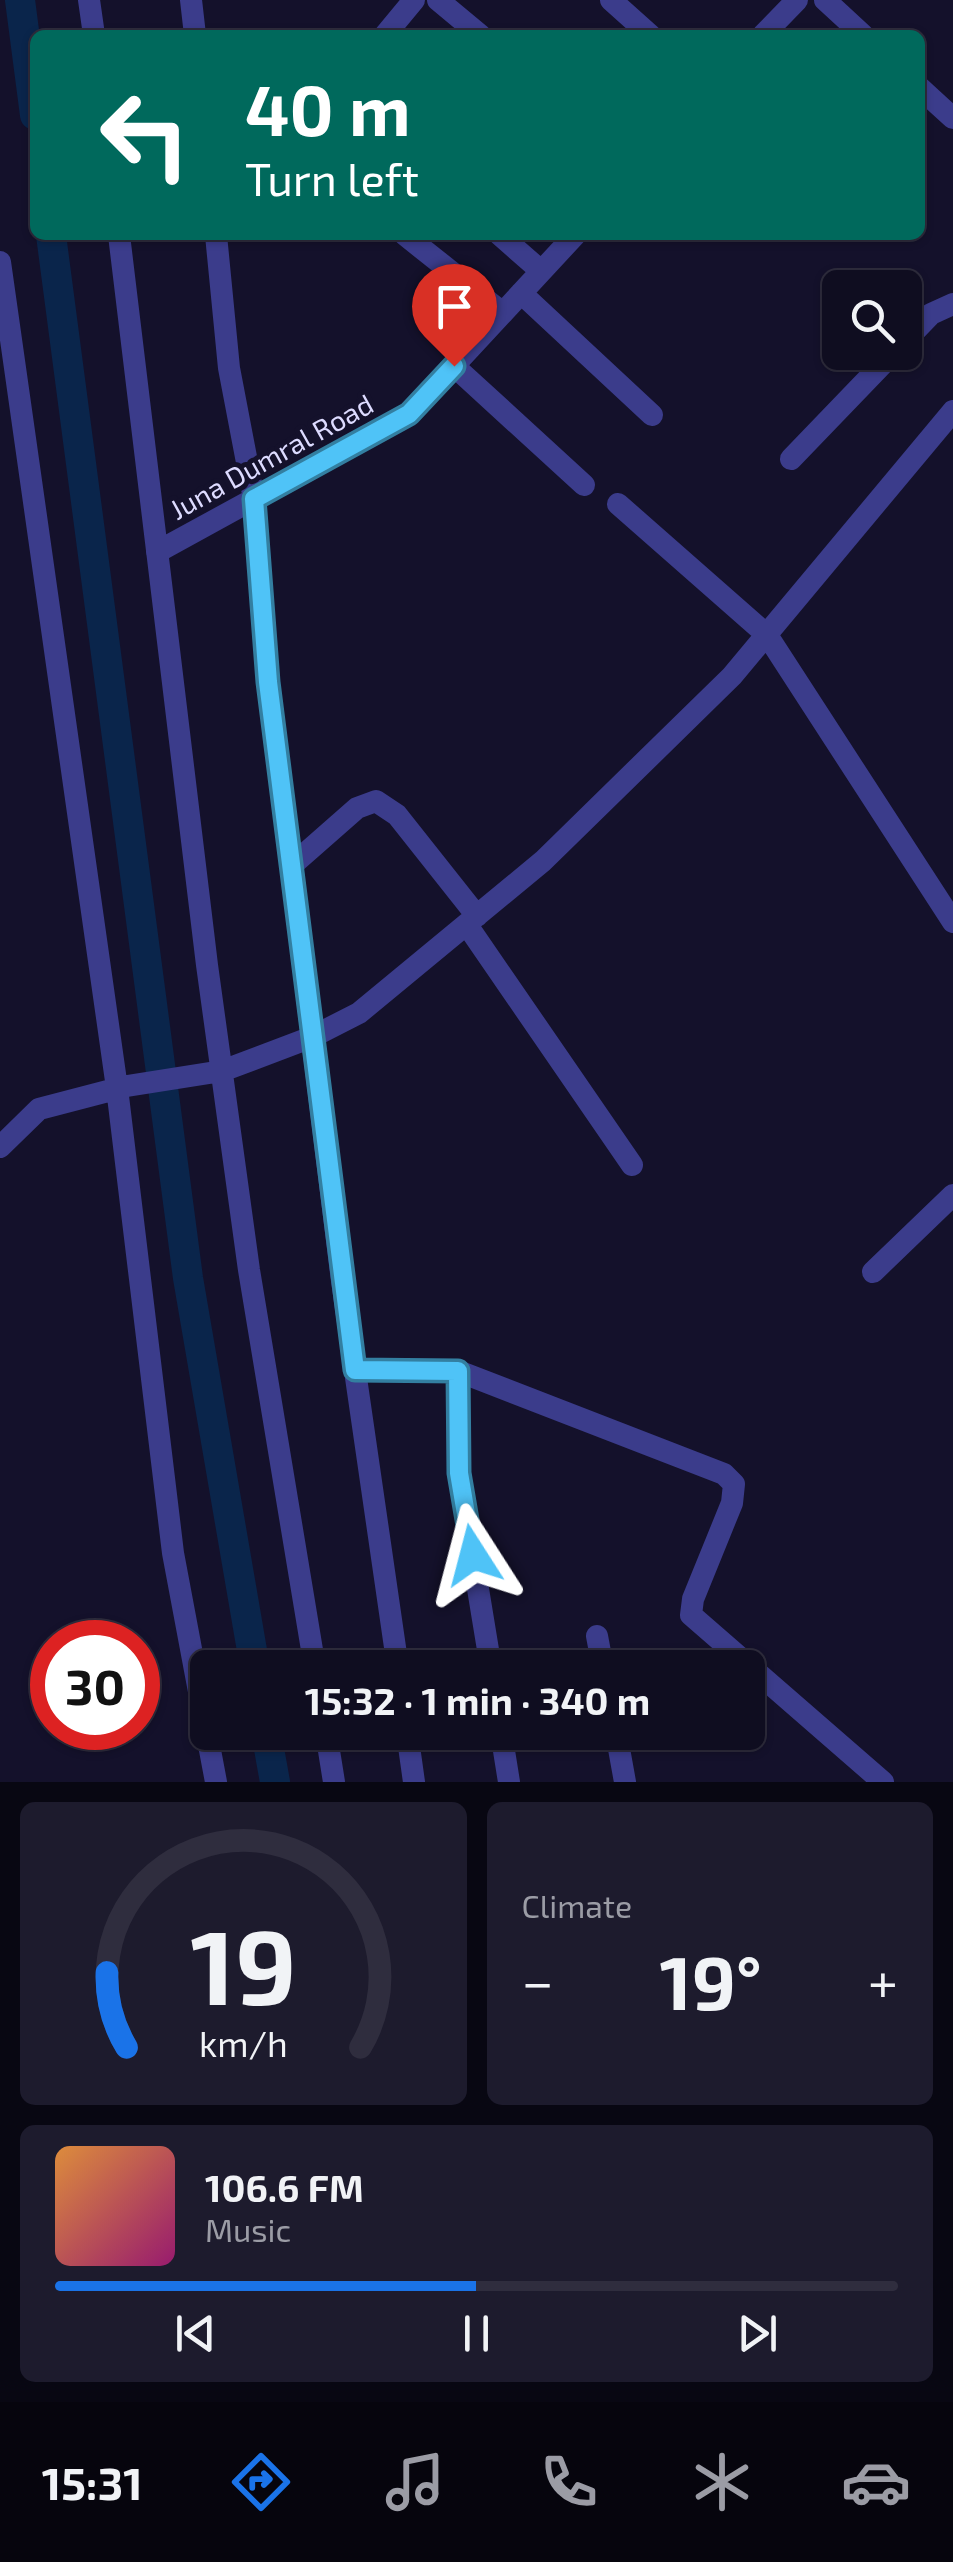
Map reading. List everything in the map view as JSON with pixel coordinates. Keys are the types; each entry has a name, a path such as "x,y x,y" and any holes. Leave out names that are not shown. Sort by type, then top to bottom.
{"street":[{"path":"90,0 93,30"},
{"path":"191,0 194,30"},
{"path":"389,30 414,0"},
{"path":"438,0 474,30"},
{"path":"611,0 644,30"},
{"path":"768,30 797,0"},
{"path":"825,0 858,30"},
{"path":"925,93 953,118"},
{"path":"121,240 218,1071 312,1650"},
{"path":"217,240 230,368 254,499 268,682 312,1037 395,1650"},
{"path":"411,240 503,312"},
{"path":"506,240 542,270"},
{"name":"Juna Dumral Road","path":"158,552 409,414 570,240"},
{"path":"0,262 122,1087 173,1552 216,1782"},
{"path":"521,293 652,415"},
{"path":"922,324 953,304"},
{"path":"454,366 584,485"},
{"path":"791,459 877,370"},
{"path":"0,1148 40,1109 122,1087 218,1071 312,1037 358,1012 543,861 732,676 953,411"},
{"path":"618,504 767,635 953,922"},
{"path":"291,866 356,808 376,801 396,815 472,921 632,1165"},
{"path":"873,1272 953,1195"},
{"path":"355,1370 458,1371 724,1474 734,1484 732,1503 693,1599 692,1615 883,1782"},
{"path":"458,1371 459,1473 488,1650"},
{"path":"597,1636 600,1650"},
{"path":"329,1750 334,1782"},
{"path":"410,1750 414,1782"},
{"path":"504,1750 509,1782"},
{"path":"620,1750 626,1782"}],"waterway":[{"path":"20,0 30,77"},
{"path":"52,240 188,1278 252,1650"},
{"path":"269,1750 275,1782"}],"route":[{"path":"454,366 409,414 254,499 268,682 355,1370 458,1371 459,1473 473,1555"}]}
